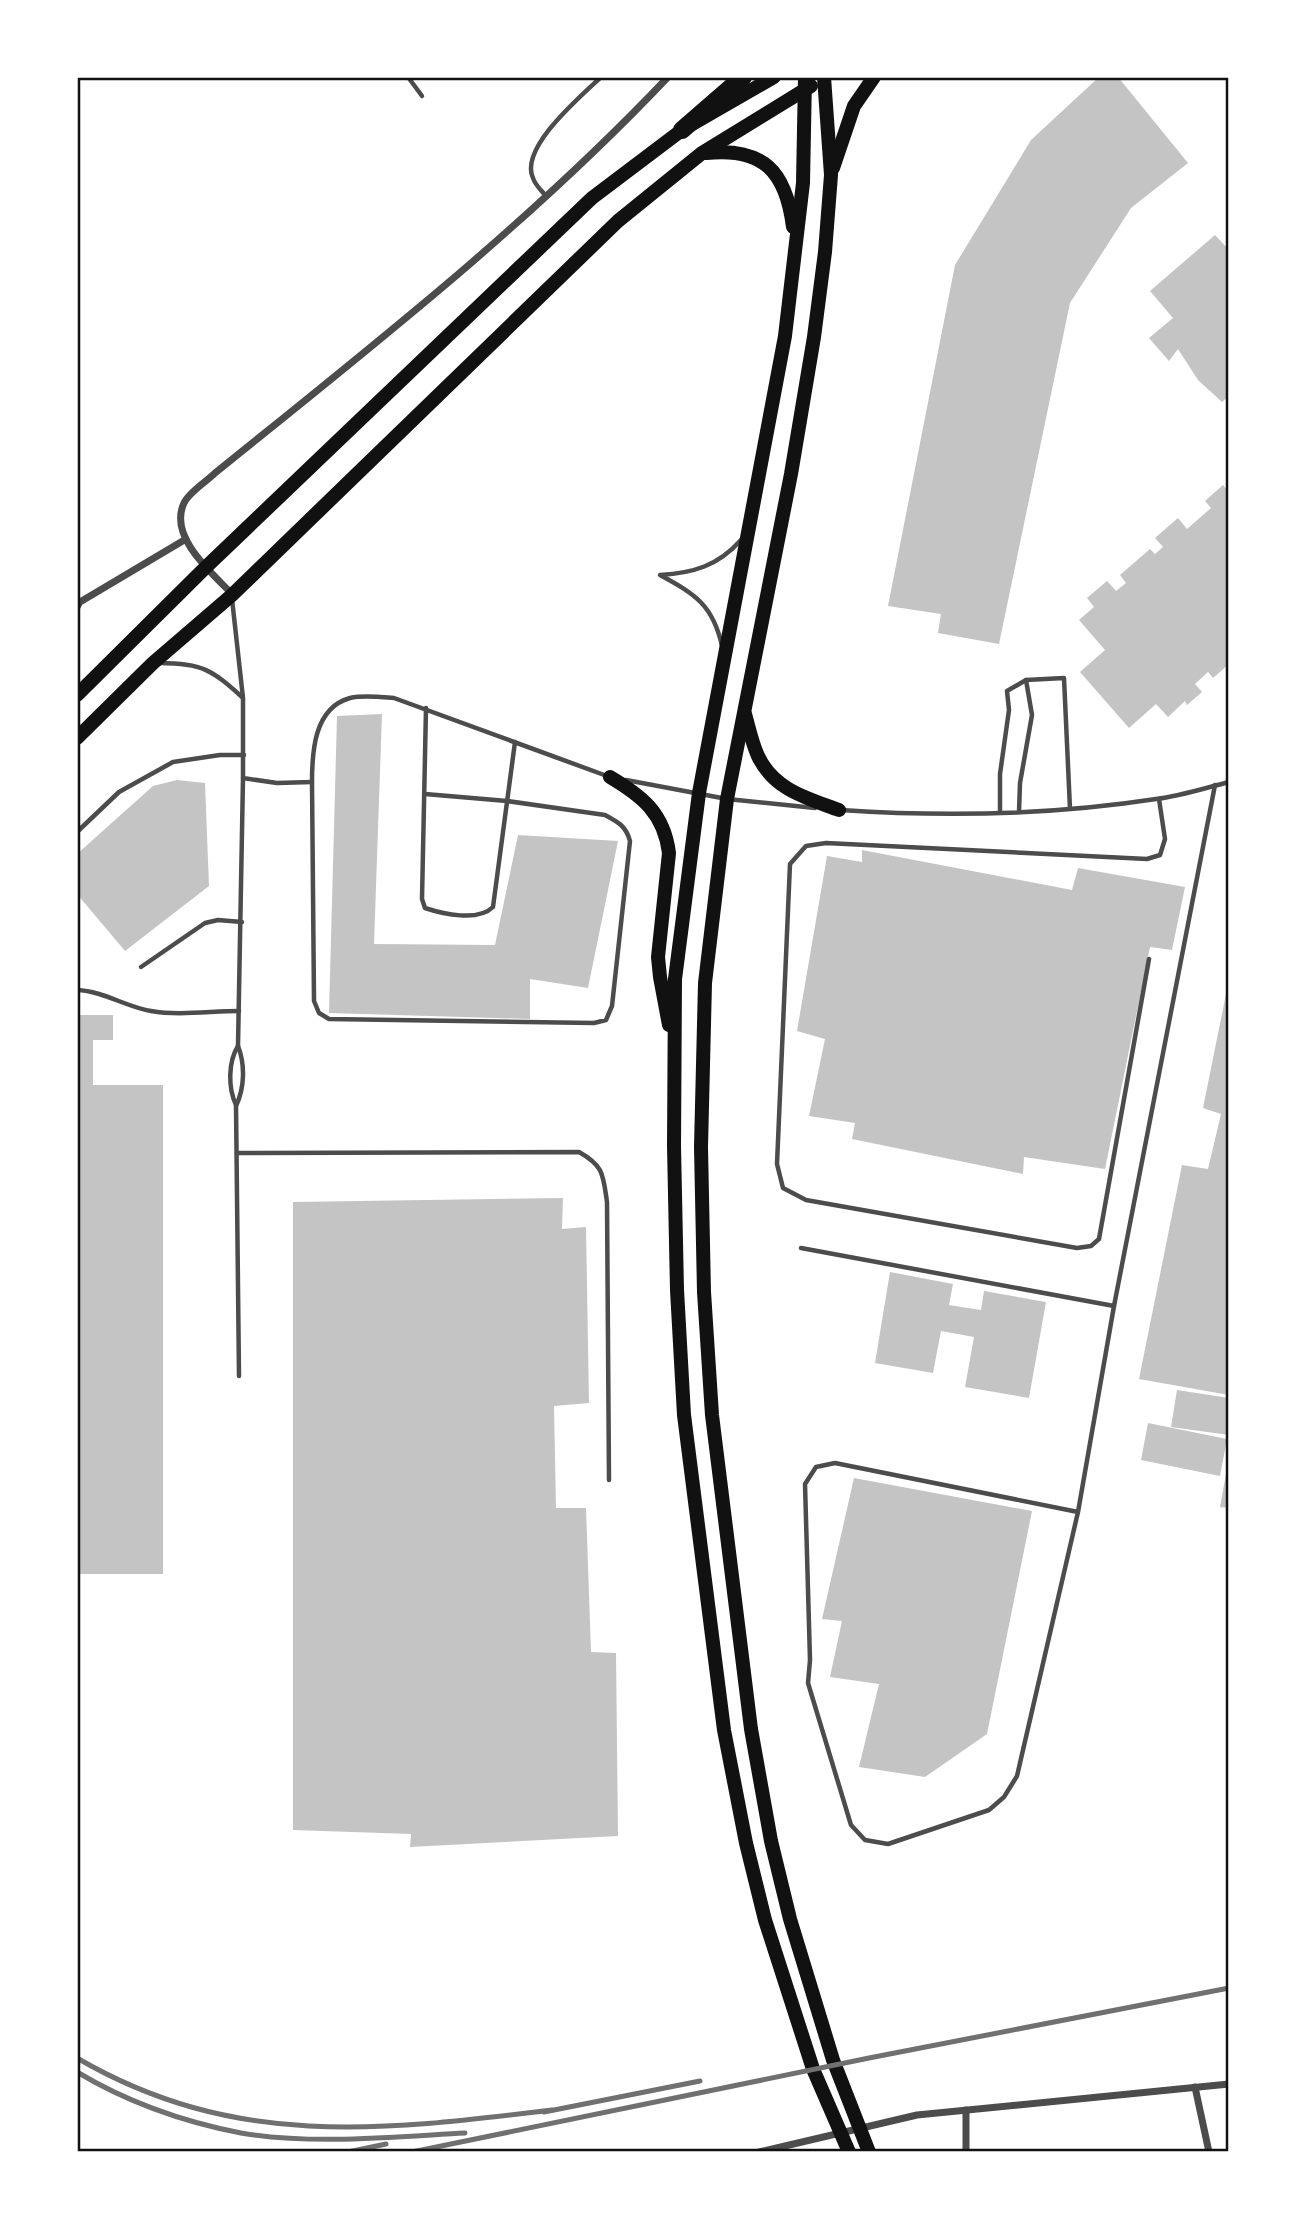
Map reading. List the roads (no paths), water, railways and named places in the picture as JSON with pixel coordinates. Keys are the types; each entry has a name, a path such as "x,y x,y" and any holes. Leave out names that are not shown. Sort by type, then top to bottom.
{"highway":[{"path":"682,130 743,77"}],"main road":[{"path":"77,695 206,567 592,198 682,130 774,77"},
{"path":"77,738 153,663 232,594 618,221 702,153 805,83 824,77 831,175 825,252 791,474 727,799 705,983 701,1147 704,1292 713,1429 751,1729 771,1841 790,1919 833,2060 866,2145"},
{"path":"831,175 854,106 874,77"},
{"path":"805,83 803,183 785,336 699,793 676,979 674,1146 677,1290 684,1415 724,1730 746,1843 785,1989 813,2069 848,2149"},
{"path":"702,153 743,153 771,168 783,187 791,211 796,256"},
{"path":"744,709 758,757 772,778 793,793 839,810"},
{"path":"610,777 646,803 662,824 667,840 669,853 658,957 674,1054"}],"street":[{"path":"232,594 206,567 186,540 180,518 184,502 439,291 546,196 668,77"},
{"path":"78,604 186,540"},
{"path":"759,2152 917,2115 1229,2084"},
{"path":"1195,2087 1209,2152"},
{"path":"966,2110 966,2152"}],"lane":[{"path":"408,77 422,96"},
{"path":"546,196 532,177 534,153 542,139 601,77"},
{"path":"724,664 718,629 709,611 699,598 660,575 713,565 736,545 751,521"},
{"path":"232,594 243,698 244,755 238,1046 243,1058 242,1095 236,1106"},
{"path":"153,663 183,663 214,672 243,698"},
{"path":"1000,812 1000,774 1009,709 1007,691 1026,680 1064,678 1070,809"},
{"path":"1019,812 1020,783 1032,715 1026,680"},
{"path":"425,794 507,801 605,815 618,821 627,830 630,841 612,1006 606,1020 594,1023 329,1020 319,1013 314,1001 313,751 327,712 350,698 394,698 610,777 727,799 839,810 877,813 1070,809 1158,799 1229,782"},
{"path":"426,708 422,899 425,908 435,912 478,916 486,914 492,907 515,742"},
{"path":"77,832 119,792 173,762 220,755 244,755"},
{"path":"243,778 277,783 312,782"},
{"path":"1078,1512 835,1464 816,1467 805,1484 810,1660 808,1682 851,1825 865,1840 888,1844 989,1810 1004,1797 1017,1776 1078,1512 1114,1306 1215,785"},
{"path":"1149,959 1099,1239 1091,1246 1077,1248 806,1200 783,1188 777,1164 790,864 806,846 826,843 1147,859 1160,855 1165,839 1158,799"},
{"path":"141,967 205,923 218,920 242,922"},
{"path":"77,990 95,992 154,1012 239,1011"},
{"path":"238,1046 231,1056 231,1094 236,1106 239,1376"},
{"path":"237,1153 579,1152 595,1161 604,1177 607,1202 609,1480"},
{"path":"801,1248 1114,1306"}],"railway":[{"path":"412,2152 869,2058 1229,1988"},
{"path":"77,2058 135,2087 193,2107 251,2120 309,2126 368,2127 428,2124 552,2110"},
{"path":"77,2072 156,2110 241,2133 296,2139 465,2133"},
{"path":"544,2112 700,2081"},
{"path":"348,2152 386,2144"}]}
